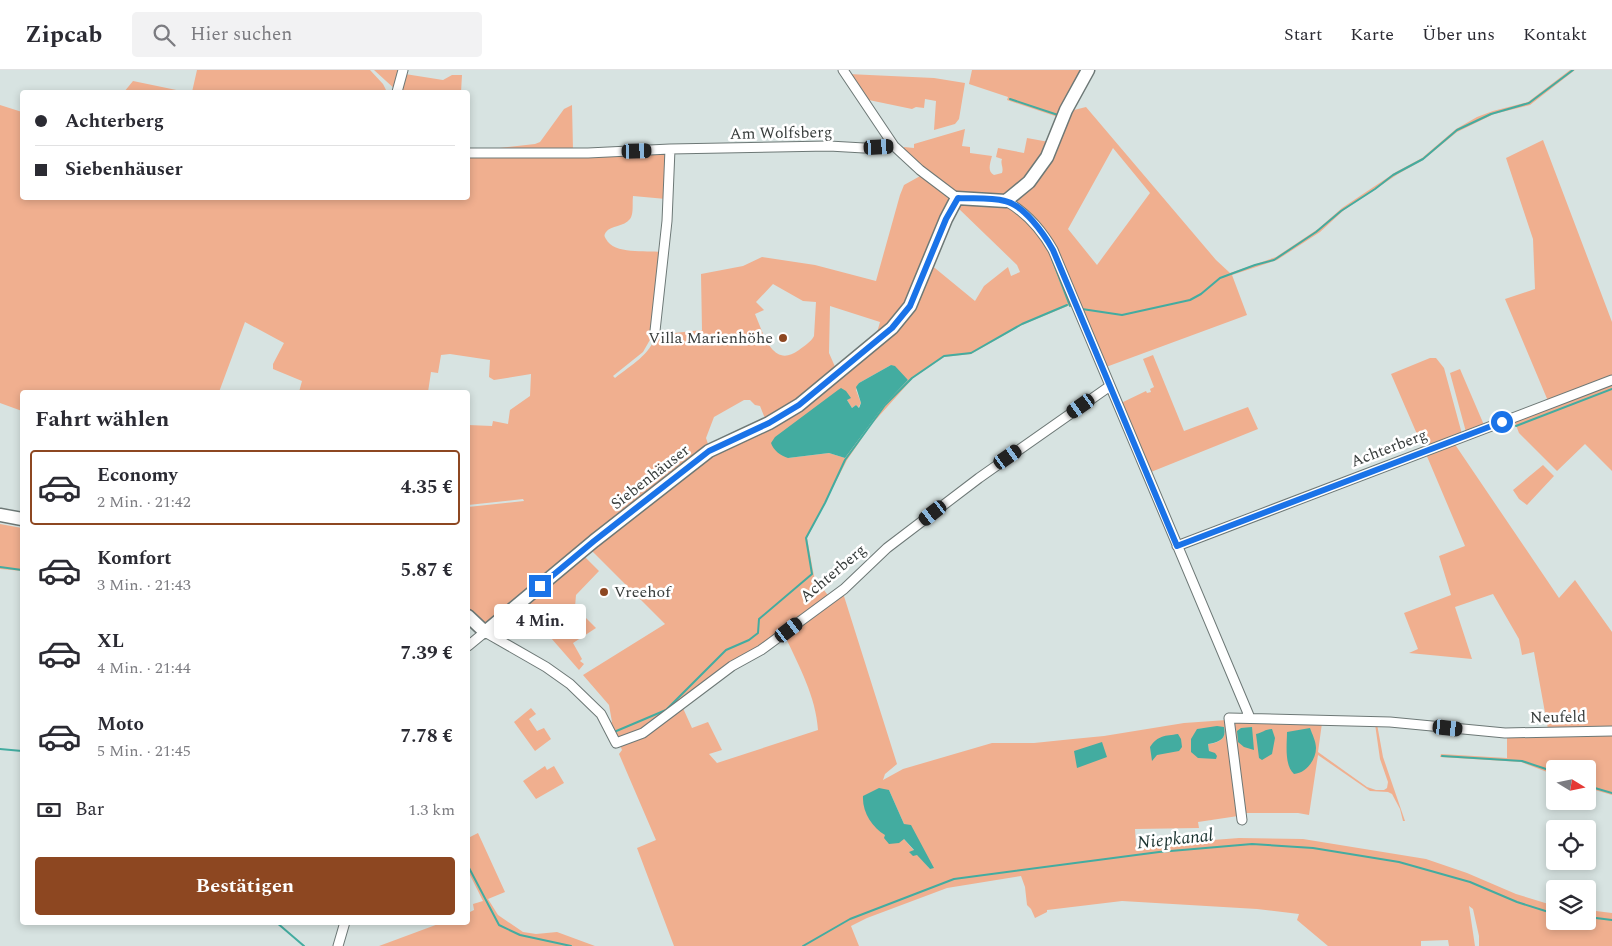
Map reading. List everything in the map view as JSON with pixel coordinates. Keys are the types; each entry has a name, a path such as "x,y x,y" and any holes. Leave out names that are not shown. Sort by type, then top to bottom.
{"street":[{"path":"398,90 403,70"},
{"path":"843,70 894,146 920,170 958,198 1006,201 1019,208 1043,232 1048,241 1250,718 1229,718 1242,820"},
{"path":"1006,201 1029,182 1048,157 1066,110 1088,70"},
{"name":"Am Wolfsberg","path":"470,153 588,153 670,149 894,146"},
{"path":"655,331 667,221 670,149"},
{"name":"Siebenhäuser","path":"485,632 594,541 709,451 769,423 799,405 892,328 910,306 946,219 958,198"},
{"name":"Achterberg","path":"1177,546 1612,380"},
{"name":"Achterberg","path":"485,632 546,667 570,684 600,714 616,743 627,740 643,733 732,666 761,650 844,590 887,548 971,484 1110,386"},
{"path":"0,515 20,518"},
{"path":"470,618 485,632 470,644"},
{"name":"Neufeld","path":"1250,718 1390,722 1505,733 1612,731"},
{"path":"338,946 344,925"}],"shaded area":[{"path":"197,70 370,70 386,90 192,90"},
{"path":"374,70 401,70 396,90"},
{"path":"972,70 1084,70 1058,117 1007,100 1008,97 969,84"},
{"path":"1570,70 1575,70 1530,105 1494,114 1457,132 1423,160 1398,174 1344,210 1320,232 1277,260 1232,275 1247,315 1106,367 1049,236 1031,213 1016,201 1070,111 1086,107 1216,260 1230,273 1276,257 1318,229 1342,208 1396,172 1422,158 1456,129 1477,117 1493,111 1528,102","holes":["1113,148 1150,193 1097,265 1068,229"]},
{"path":"405,74 443,80 452,75 462,75 461,90 401,90"},
{"path":"848,74 934,78 965,83 959,119 955,124 934,130 936,101 925,99 924,108 916,107 912,109 864,99"},
{"path":"133,81 176,90 126,90"},
{"path":"0,105 20,111 20,200 470,200 470,155 668,151 666,199 633,196 630,219 611,228 605,235 610,244 616,248 631,251 661,252 651,338 643,352 613,376 615,378 645,354 656,335 702,330 701,274 743,266 762,257 815,265 876,281 904,185 922,175 949,195 948,204 903,307 876,336 880,322 830,306 829,353 836,369 798,402 766,421 760,406 755,405 750,400 744,400 714,417 706,438 709,447 485,625 470,614 470,507 524,501 523,499 470,505 470,425 492,426 493,421 508,424 510,410 530,396 531,374 494,380 489,377 490,360 450,354 441,355 438,373 431,372 428,390 300,390 302,381 273,369 273,364 284,343 245,322 220,390 20,390 20,410 0,403","holes":["773,284 803,301 816,302 814,336 799,350 790,355 782,355 775,352 765,339 755,314 764,310 756,302"]},
{"path":"572,105 573,150 491,149 540,142 564,109"},
{"path":"965,129 962,146 970,147 970,153 992,156 990,169 994,175 1002,173 1002,159 996,157 998,148 1024,153 1027,138 1049,142 1038,165 1011,192 999,197 959,195 902,151 904,147 914,148 914,144"},
{"path":"1543,140 1612,322 1612,377 1548,401 1505,299 1535,289 1533,239 1506,158"},
{"path":"969,204 1005,205 1026,218 1047,244 1070,305 1022,325 971,354 944,357 913,378 871,425 847,460 807,538 814,576 829,597 637,734 616,740 609,724 612,722 609,705 583,675 665,624 591,550 704,459 769,426 909,315 921,298 919,288 930,264 975,301 984,286 1008,267 1011,276 1020,272 1017,265 957,207","holes":["891,365 908,380 885,404 845,458 829,453 788,458 846,391 847,400 852,408 856,405 858,408 861,403 856,390 859,383"]},
{"path":"1153,355 1184,431 1248,407 1258,429 1151,472 1121,403 1146,391 1147,393 1151,392 1150,389 1154,387 1143,359"},
{"path":"1430,358 1436,358 1444,368 1462,434 1423,448 1391,374"},
{"path":"891,365 895,366 908,380 885,404 845,458 829,453 788,458 774,448 771,443 775,437 841,388 851,398 847,400 852,408 856,405 859,408 861,403 856,387 859,383"},
{"path":"1460,369 1484,425 1466,432 1450,373"},
{"path":"1612,383 1612,471 1585,444 1557,471 1519,433 1514,420"},
{"path":"1454,443 1559,598 1575,580 1612,632 1612,728 1548,729 1534,652 1522,655 1519,639 1493,594 1455,607 1472,659 1409,653 1418,649 1404,613 1451,595 1439,556 1465,546 1426,454"},
{"path":"1543,465 1554,476 1527,505 1519,499 1513,490"},
{"path":"0,524 20,528 20,571 0,569"},
{"path":"584,556 599,571 576,595 575,607 596,628 573,643 582,659 580,661 584,664 579,670 523,606"},
{"path":"843,593 897,764 885,774 883,780 903,769 992,743 1034,743 1104,736 1184,723 1227,720 1238,816 1198,822 1199,828 1135,829 1136,846 1239,838 1303,839 1426,859 1467,873 1516,894 1546,903 1546,930 1596,930 1596,911 1612,913 1612,946 1479,946 1479,936 1473,909 1469,906 1475,946 1449,946 1448,940 1421,941 1421,946 1328,946 1297,920 1299,914 1257,909 1122,901 1047,910 1047,912 1035,918 1027,905 1025,887 1021,876 947,888 867,918 851,926 859,946 674,946 637,848 656,840 619,754 622,750 620,745 682,706 692,728 708,722 722,750 709,754 717,763 818,730 814,706 801,670 785,636","holes":["1224,727 1225,731 1221,740 1208,744 1209,752 1197,729","889,790 904,824 930,869 904,839 885,835"]},
{"path":"531,708 536,714 529,719 537,731 544,728 551,739 535,751 514,722"},
{"path":"1235,720 1322,723 1318,752 1367,787 1384,790 1387,788 1388,782 1380,759 1375,724 1377,724 1383,757 1405,821 1403,821 1400,809 1392,794 1370,791 1318,755 1309,815 1298,813 1244,813 1231,724"},
{"path":"1217,726 1224,727 1223,738 1208,744 1209,751 1215,753 1216,759 1198,758 1191,752 1191,739 1197,729"},
{"path":"1252,727 1254,750 1244,747 1238,742 1237,731 1241,728"},
{"path":"1310,728 1315,740 1316,753 1310,765 1294,774 1287,760 1287,732"},
{"path":"1272,729 1275,738 1272,754 1262,760 1259,758 1256,734"},
{"path":"1612,733 1612,795 1596,790 1596,760 1546,760 1546,772 1521,762 1440,757 1441,754 1507,758 1507,735"},
{"path":"1178,734 1182,747 1179,751 1157,755 1152,761 1150,747 1153,743 1162,737"},
{"path":"1102,742 1107,757 1077,768 1074,751"},
{"path":"545,766 547,770 554,766 564,783 536,799 523,781"},
{"path":"879,788 889,790 904,824 911,825 934,868 930,869 917,855 913,856 909,852 914,850 904,839 899,843 889,844 884,838 885,835 869,819 864,808 863,796"},
{"path":"478,833 505,892 488,899 498,915 523,932 536,934 557,932 595,946 379,946 436,925 470,925 470,912 474,910 473,904 483,901 470,875 470,837"}],"waterway":[{"path":"1082,309 1122,315 1190,300 1201,294 1220,278 1274,260 1316,232 1341,211 1393,175 1423,159 1457,130 1491,114 1529,103 1573,70"},
{"path":"1010,99 1058,115"},
{"path":"1052,259 1070,306"},
{"path":"614,732 666,710 726,650 749,640 758,633 759,619 812,574 806,538 845,460 885,405 912,378 944,356 971,353 1022,324 1067,305"},
{"path":"1516,426 1612,389"},
{"path":"0,567 20,570"},
{"path":"0,749 20,751"},
{"path":"1442,756 1522,761 1546,769"},
{"path":"1596,788 1612,793"},
{"name":"Niepkanal","path":"803,946 850,919 954,879 1159,852 1252,844 1313,848 1399,862 1470,882 1517,902 1546,911"},
{"path":"470,870 499,925 520,935 571,946"},
{"name":"Niepkanal","path":"1596,918 1612,920"},
{"path":"280,925 304,946"}],"place":[{"name":"Villa Marienhöhe","path":"783,338"},
{"name":"Vreehof","path":"604,592"}],"route":[{"path":"540,586 709,451 769,423 799,405 892,328 910,306 946,219 958,198 1006,201 1019,208 1043,232 1053,250 1177,546 1502,422"}]}
